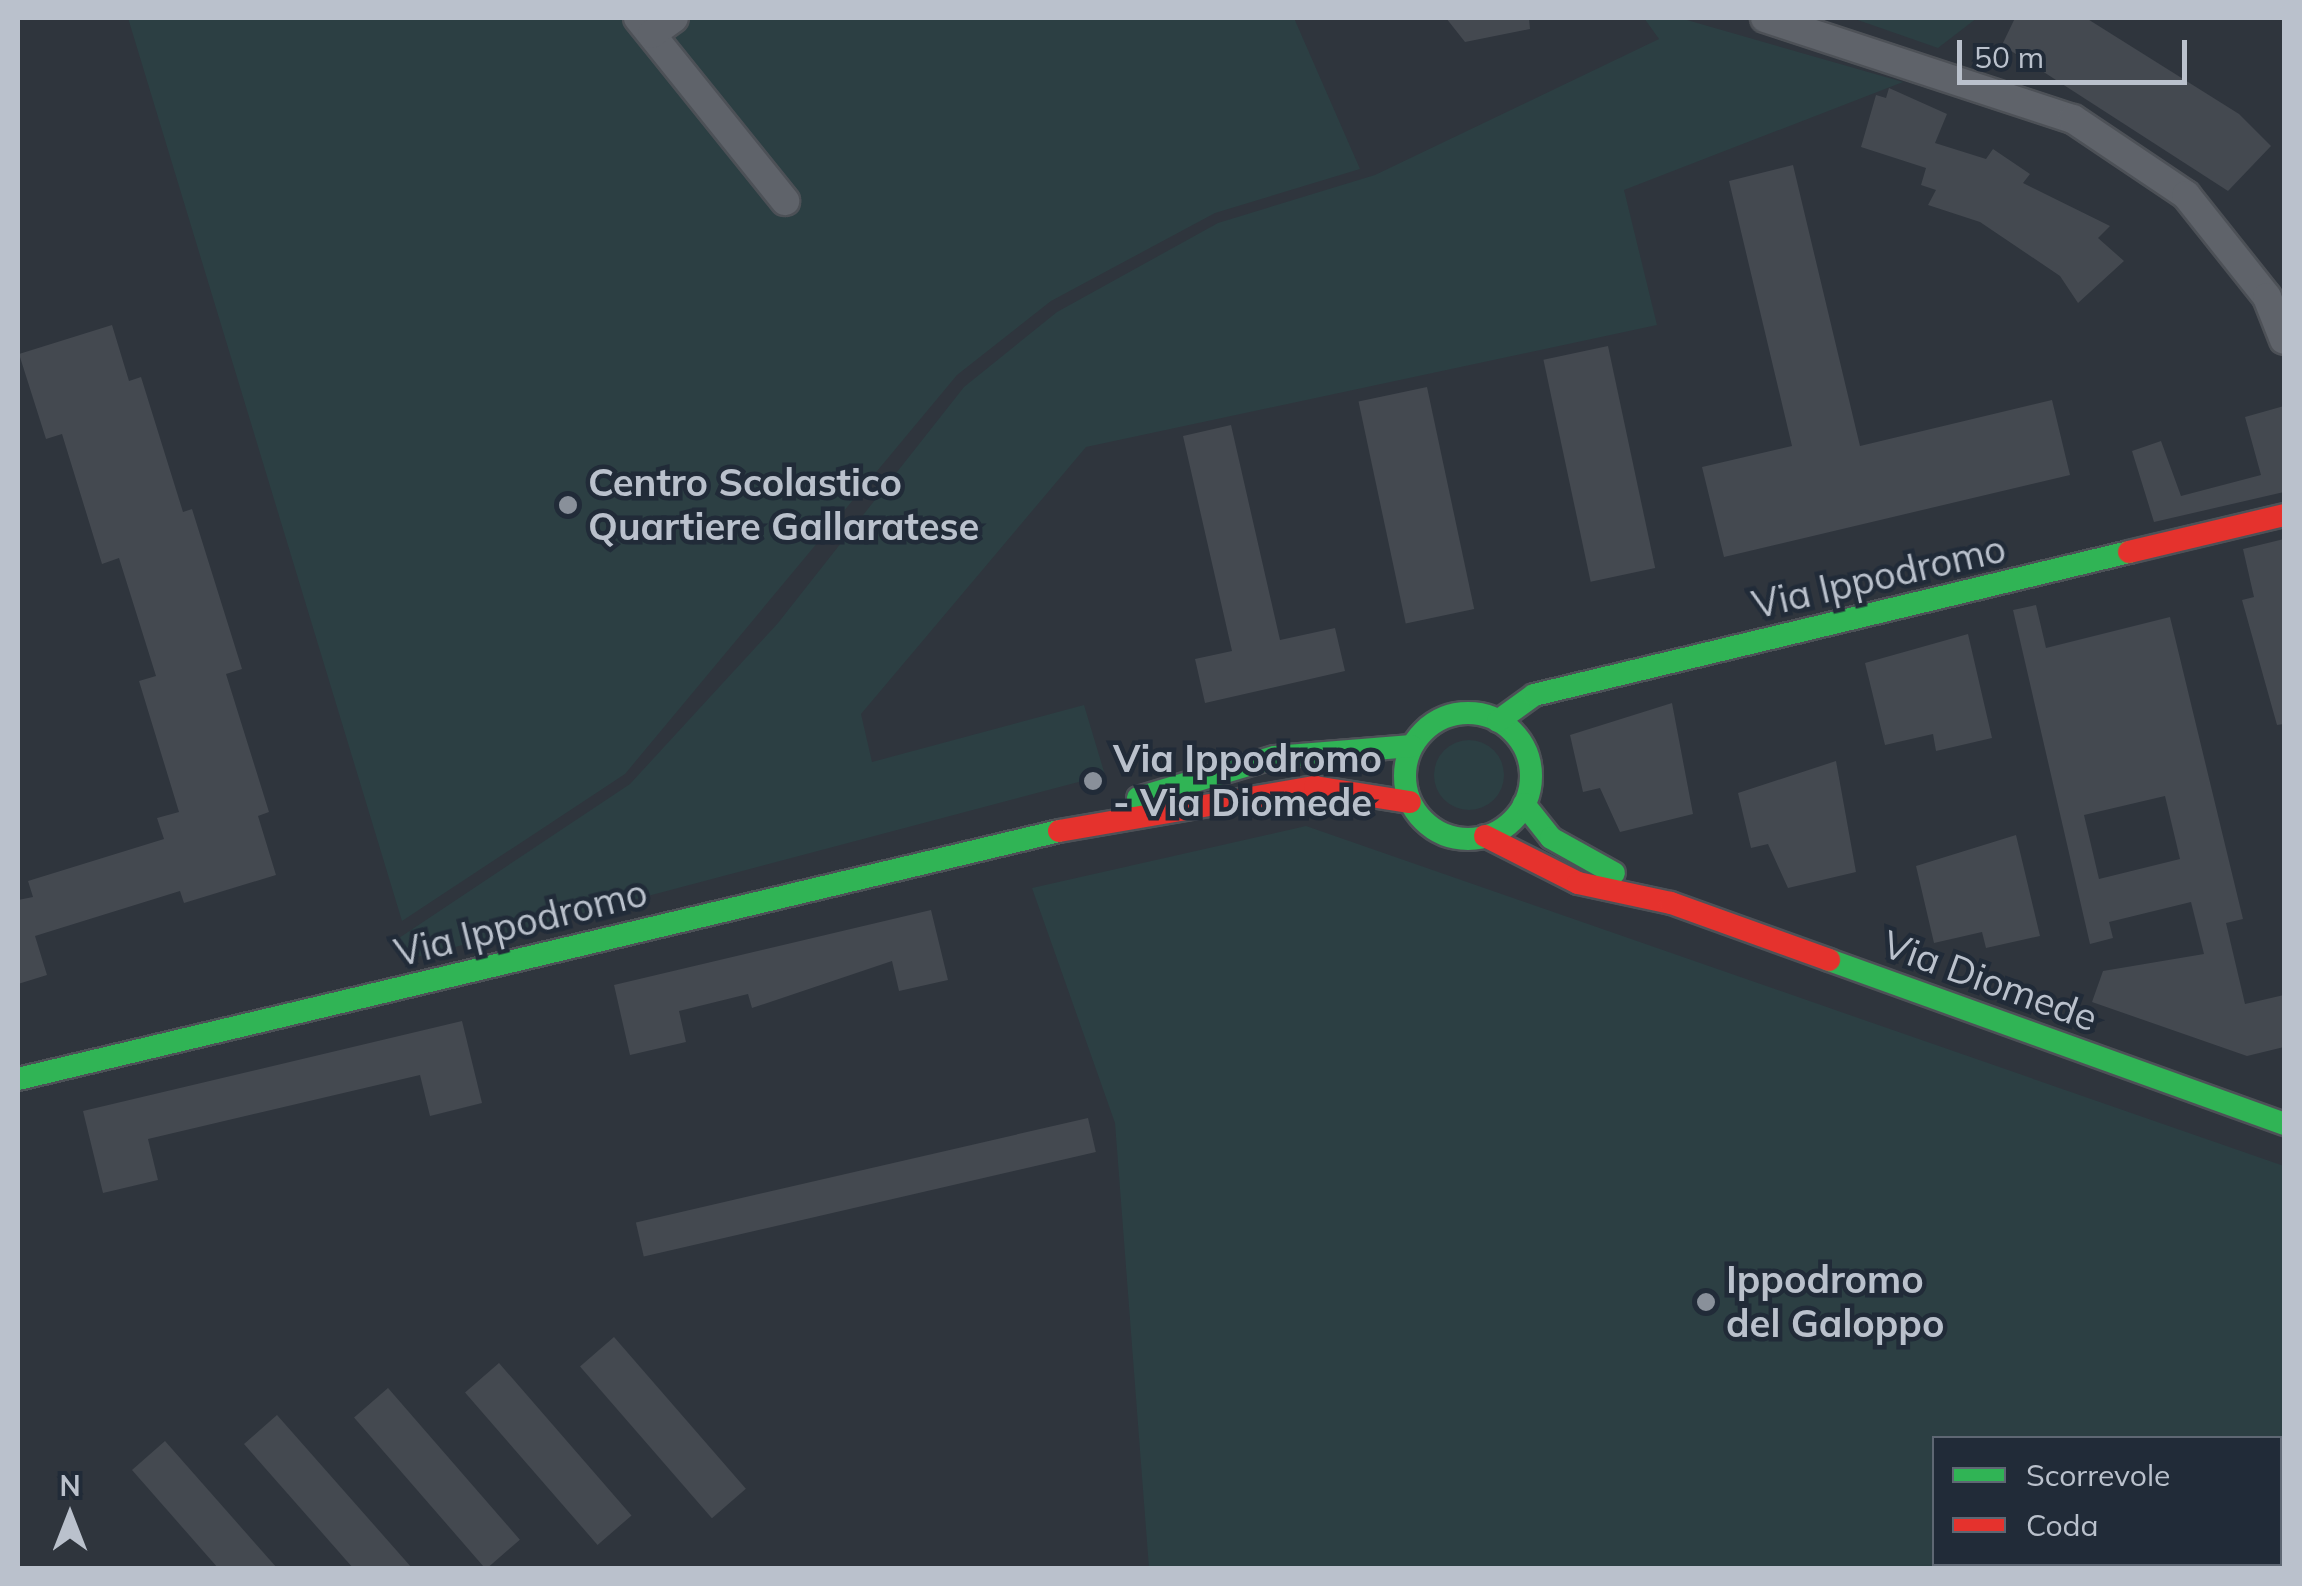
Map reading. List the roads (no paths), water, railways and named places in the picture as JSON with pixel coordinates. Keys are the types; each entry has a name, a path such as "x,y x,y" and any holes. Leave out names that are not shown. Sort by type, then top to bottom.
{"street":[{"path":"1765,18 2073,120 2194,203 2267,298 2284,340"},
{"path":"655,23 785,201"},
{"name":"Via Ippodromo","path":"1498,721 1534,695 2284,516"},
{"path":"1454,714 1498,721 1528,757 1524,804 1485,836 1442,833 1410,802 1412,746 1454,714"},
{"name":"Via Ippodromo","path":"1042,834 1205,773 1319,749 1412,746"},
{"name":"Via Ippodromo","path":"18,1078 1042,834 1316,787 1410,802"},
{"name":"Via Diomede","path":"1524,804 1551,838 1672,904"},
{"name":"Via Diomede","path":"1485,836 1578,883 1672,904 2284,1124"}],"place":[{"name":"Centro Scolastico Quartiere Gallaratese","path":"568,505"},
{"name":"Via Ippodromo - Via Diomede","path":"1093,781"},
{"name":"Ippodromo del Galoppo","path":"1706,1302"}]}
